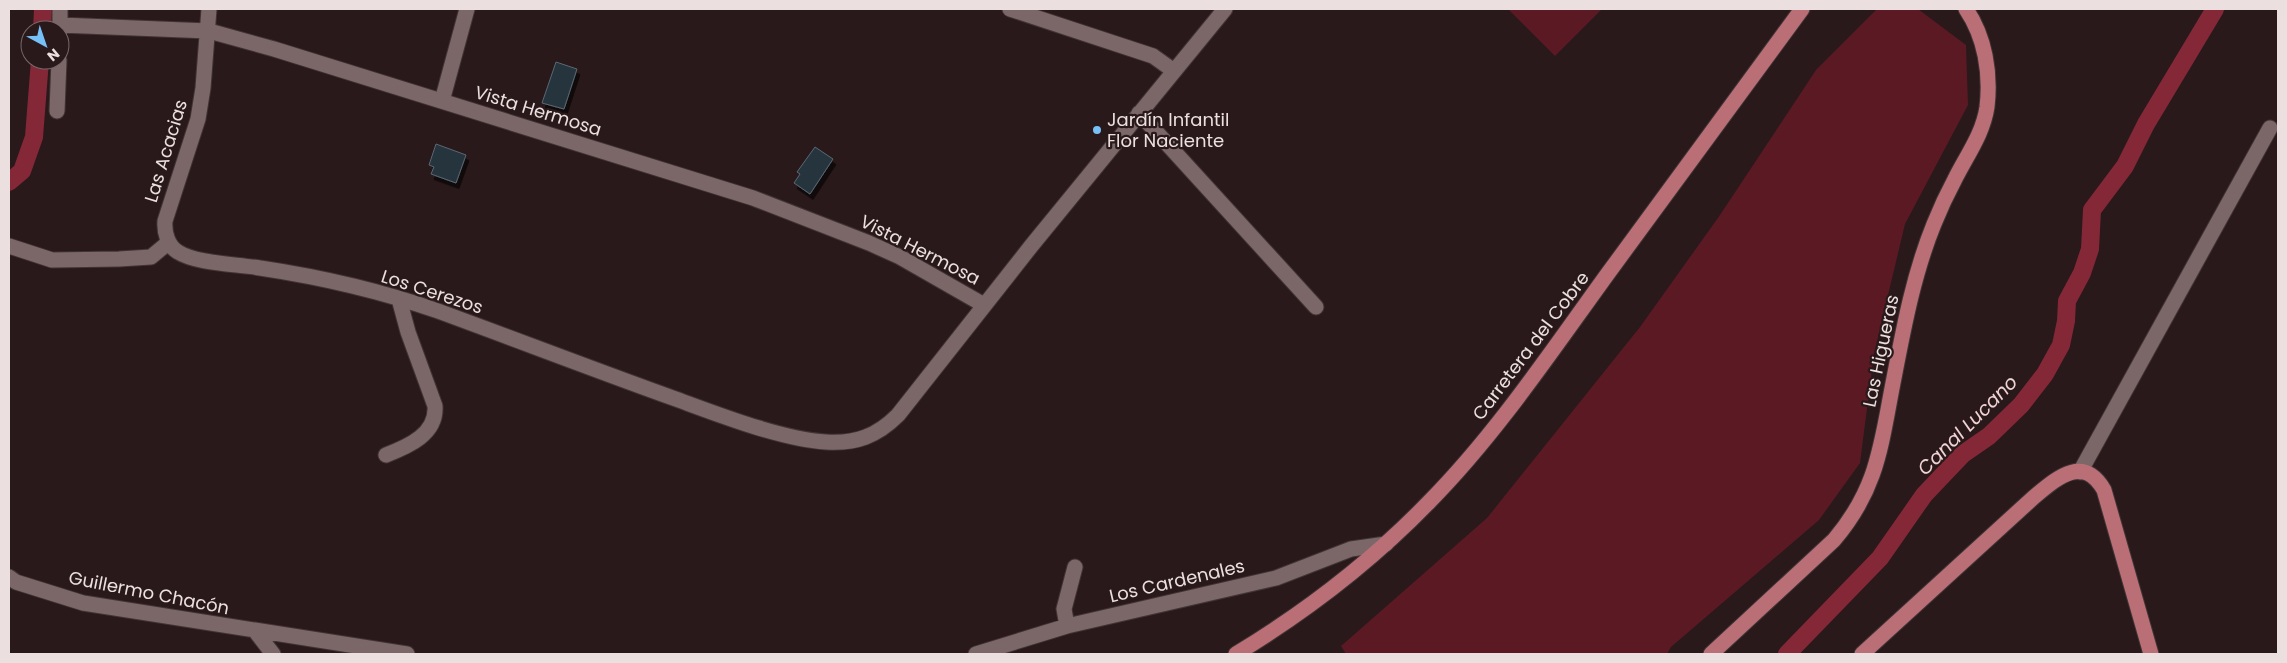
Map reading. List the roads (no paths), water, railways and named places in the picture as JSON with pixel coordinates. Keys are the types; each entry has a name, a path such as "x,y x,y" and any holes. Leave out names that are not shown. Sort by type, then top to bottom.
{"main road":[{"name":"Carretera del Cobre","path":"1236,654 1312,604 1386,544 1436,495 1493,430 1802,9"},
{"name":"Las Higueras","path":"1711,654 1834,540 1848,524 1867,492 1878,460 1906,317 1926,244 1944,201 1976,141 1986,109 1988,84 1986,59 1976,27 1966,9"},
{"path":"1862,654 2034,496 2060,475 2073,471 2095,478 2104,490 2151,654"}],"street":[{"name":"Las Acacias","path":"169,242 165,232 165,221 198,119 204,88 209,9"},
{"path":"442,101 467,9"},
{"path":"1010,9 1152,56 1174,71"},
{"name":"Los Cerezos","path":"169,242 179,253 199,259 299,275 399,299 748,424 810,440 841,442 869,437 888,425 1224,9"},
{"name":"Vista Hermosa","path":"70,27 209,31 442,101 799,214 900,257 984,305"},
{"path":"57,111 59,70"},
{"path":"1139,113 1316,307"},
{"path":"2080,472 2270,128"},
{"path":"9,246 33,255 61,261 126,259 151,256 169,242"},
{"path":"386,455 415,442 427,432 436,416 435,406 408,332 399,299"},
{"name":"Los Cardenales","path":"976,654 1066,626 1276,578 1351,549 1386,544"},
{"path":"1066,626 1064,609 1075,567"},
{"name":"Guillermo Chacón","path":"9,577 16,582 83,603 256,632 407,654"},
{"path":"256,632 273,654"}],"waterway":[{"path":"42,20 43,9"},
{"name":"Canal Lucano","path":"1787,654 1880,558 1924,495 1963,454 1989,436 2021,405 2045,374 2061,345 2066,321 2067,301 2082,273 2090,249 2092,210 2125,166 2146,124 2215,9"},
{"path":"9,182 22,171 34,137 39,70"}],"place":[{"name":"Jardín Infantil Flor Naciente","path":"1097,130"}]}
